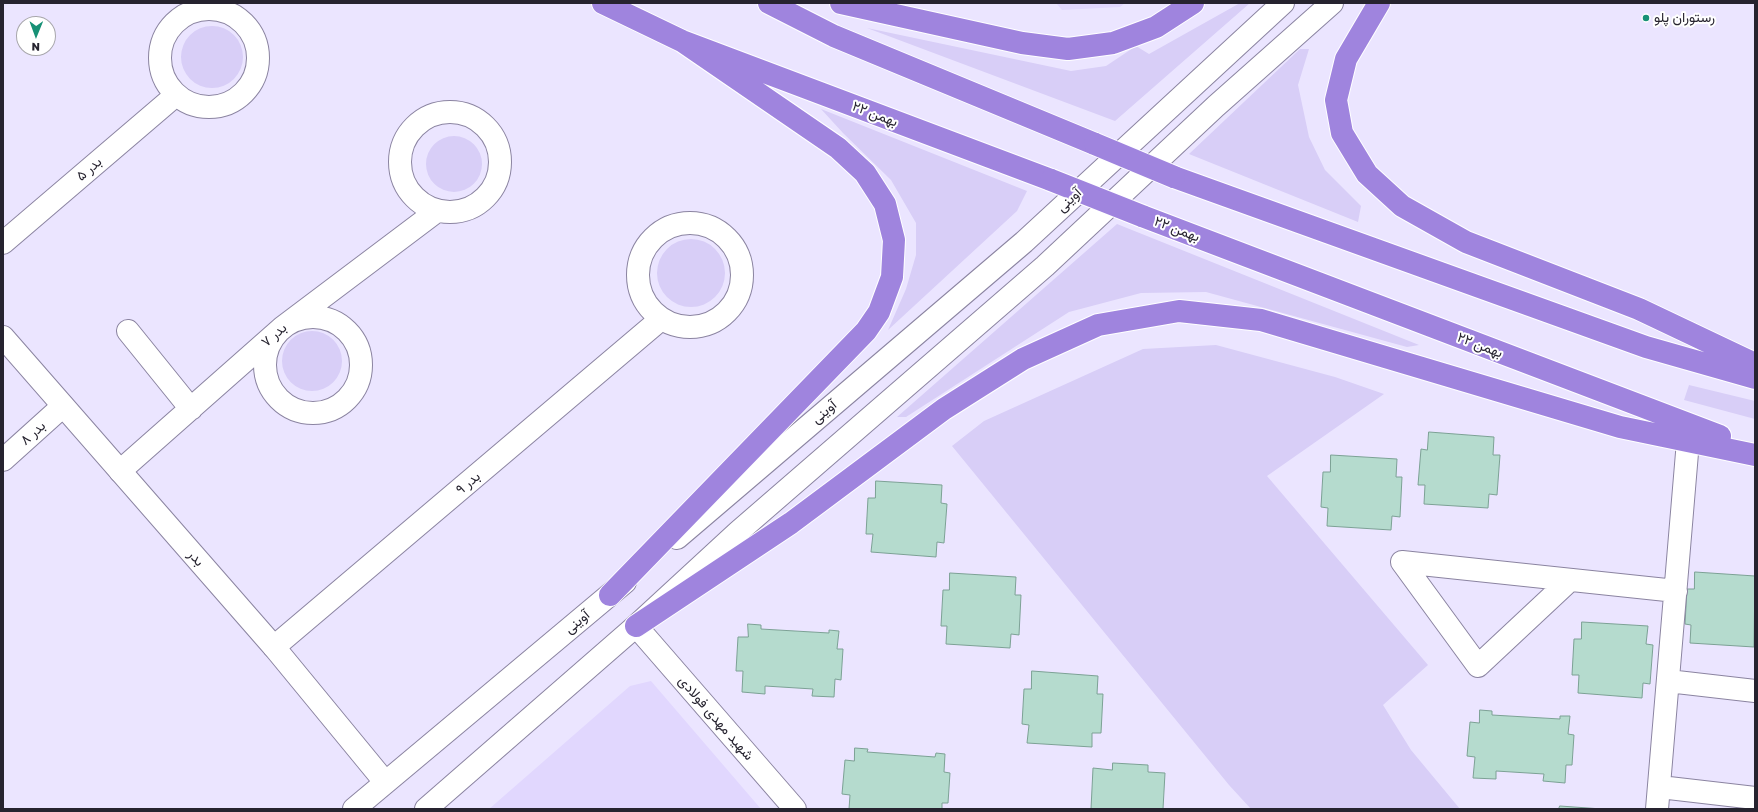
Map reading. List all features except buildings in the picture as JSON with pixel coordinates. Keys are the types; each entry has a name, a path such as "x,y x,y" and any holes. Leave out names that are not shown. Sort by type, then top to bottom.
{"highway":[{"name":"۲۲ بهمن","path":"603,3 682,41 1051,180 1755,449"},
{"path":"769,3 834,36 1174,176 1646,347 1755,378"},
{"path":"840,3 1022,43 1068,49 1113,43 1156,27 1193,3"},
{"path":"1379,3 1346,59 1336,100 1342,133 1367,174 1402,206 1466,242 1639,309 1755,364"},
{"path":"610,595 866,331 879,312 892,277 894,240 885,204 866,173 838,148 682,41"},
{"path":"636,626 792,523 944,409 1023,359 1098,325 1179,312 1261,320 1620,427 1755,455"}],"street":[{"name":"آوینی","path":"354,809 610,595 1024,242 1283,3"},
{"path":"426,809 636,626 738,532 1045,266 1216,106 1332,3"},
{"path":"209,8 225,11 238,18 249,29 256,43 258,59 256,74 248,88 237,98 223,105 208,107 190,104 176,95 165,82 160,66 160,48 166,32 177,20 192,11 209,8"},
{"name":"بدر ۵","path":"3,243 176,95"},
{"path":"441,111 458,112 474,117 487,126 496,140 500,156 500,172 494,187 483,200 470,209 453,212 437,211 421,204 409,192 401,177 399,159 402,143 411,128 425,117 441,111"},
{"name":"بدر ۷","path":"120,471 283,327 437,211"},
{"path":"693,223 710,227 725,236 736,250 741,266 741,283 736,300 725,313 716,320 694,327 677,326 661,319 648,308 640,293 637,276 640,259 648,244 660,232 676,225 693,223"},
{"path":"312,317 328,320 342,327 353,339 359,353 361,369 357,384 348,397 336,407 321,412 305,412 290,407 278,398 269,384 265,369 266,354 272,339 283,327 297,320 312,317"},
{"name":"بدر ۹","path":"274,647 661,319"},
{"path":"128,331 191,409"},
{"name":"بدر","path":"3,337 274,647 385,782"},
{"name":"بدر ۸","path":"3,460 63,406"},
{"path":"1657,809 1688,441"},
{"path":"1570,580 1478,666 1402,562 1676,591"},
{"name":"شهید مهدی فولادی","path":"636,626 795,809"},
{"path":"1668,681 1755,691"},
{"path":"1660,787 1755,798"}],"shaded area":[{"path":"1056,3 1125,3 1120,7 1062,10"},
{"path":"1240,3 1250,3 1115,121 867,28 1071,71 1106,66 1136,46 1149,54"},
{"path":"212,26 229,31 234,35 238,40 243,57 238,74 234,79 229,83 212,88 195,83 190,79 186,74 181,57 186,40 190,35 195,31"},
{"path":"1300,49 1309,49 1298,85 1309,137 1325,170 1361,206 1358,222 1189,154"},
{"path":"821,109 1027,191 1017,211 888,330 906,289 916,255 916,223 891,180"},
{"path":"454,136 465,138 474,144 480,153 482,164 480,175 474,184 465,190 454,192 443,190 434,184 428,175 426,164 428,153 434,144 443,138"},
{"path":"1117,224 1419,345 1407,347 1206,292 1141,293 1069,312 906,417 897,417"},
{"path":"691,239 704,242 715,249 722,260 725,273 722,286 715,297 704,304 691,307 678,304 667,297 660,286 657,273 660,260 667,249 678,242"},
{"path":"312,331 329,336 337,344 342,361 337,378 329,386 312,391 295,386 287,378 282,361 287,344 295,336"},
{"path":"1216,345 1335,377 1384,394 1267,476 1428,665 1383,705 1411,750 1460,809 1251,809 1229,785 952,446 984,421 1143,349"},
{"path":"1689,385 1755,401 1755,419 1684,400"},
{"path":"651,681 761,809 489,809 630,686"}],"place":[{"name":"رستوران پلو","path":"1646,18"}]}
